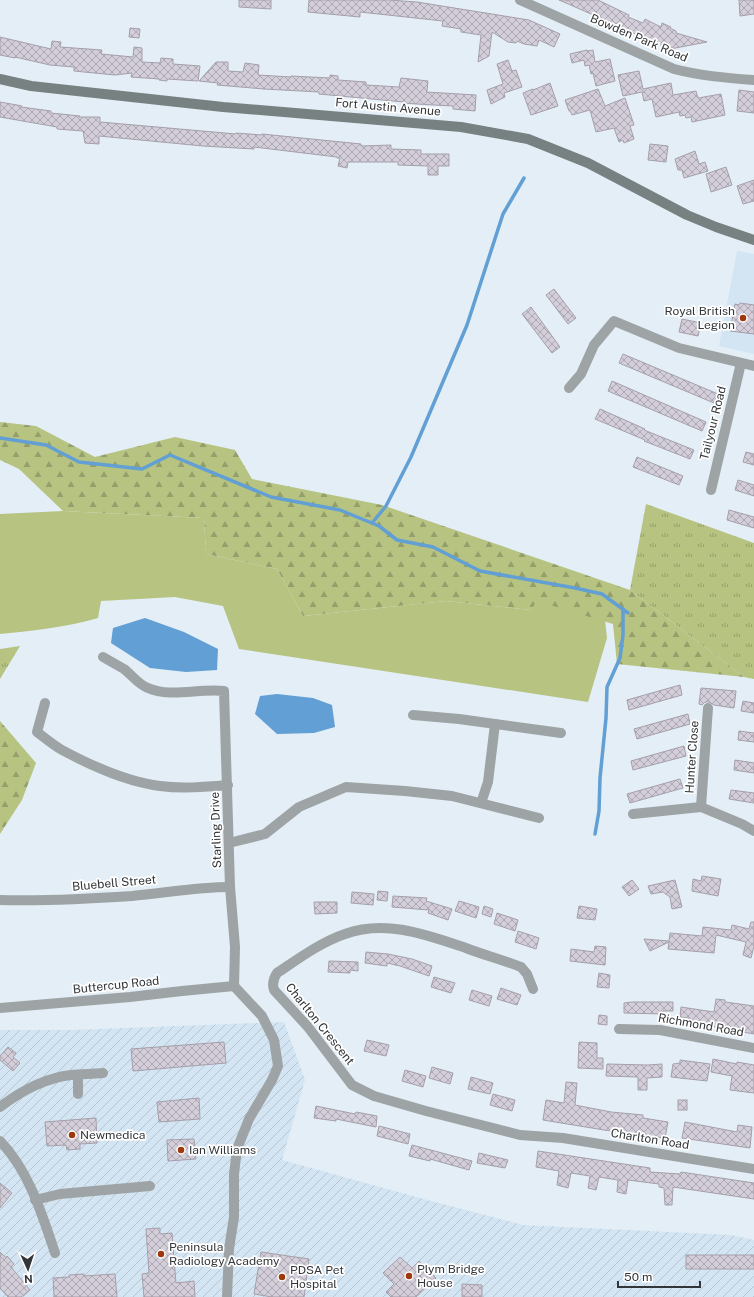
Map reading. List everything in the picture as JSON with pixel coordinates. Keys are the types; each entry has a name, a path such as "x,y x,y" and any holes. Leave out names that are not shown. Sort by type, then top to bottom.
{"main road":[{"name":"Fort Austin Avenue","path":"0,79 31,86 223,107 461,126 528,139 588,163 687,215 754,240"}],"street":[{"name":"Bowden Park Road","path":"520,0 674,69 721,78 754,80"},
{"path":"569,388 581,374 594,345 614,322 679,348 754,366"},
{"name":"Tailyour Road","path":"711,490 741,363"},
{"path":"103,657 124,669 146,688 152,690 182,693 210,689 224,691 228,785"},
{"name":"Starling Drive","path":"45,703 37,732 61,750 130,780 160,786 195,788 228,785 230,887 235,947 234,986"},
{"name":"Hunter Close","path":"701,807 708,708"},
{"path":"413,715 459,719 561,733"},
{"path":"481,803 488,782 495,724"},
{"path":"229,843 266,834 299,807 346,787 405,790 452,796 539,818"},
{"name":"Hunter Close","path":"633,814 701,807 742,824 754,831"},
{"name":"Bluebell Street","path":"0,900 68,900 134,896 207,887 230,887"},
{"name":"Charlton Crescent","path":"533,989 527,974 521,967 416,932 385,927 364,929 346,933 331,940 277,973 273,983 274,990 308,1027 352,1085 374,1096 426,1111 520,1135 542,1136"},
{"path":"227,1297 229,1249 234,1217 234,1174 237,1149 249,1119 272,1080 278,1066 274,1040 262,1016 234,986"},
{"name":"Buttercup Road","path":"0,1008 130,998 234,986"},
{"name":"Richmond Road","path":"619,1029 660,1030 754,1048"},
{"path":"0,1107 11,1098 28,1088 47,1080 70,1075 103,1073"},
{"path":"78,1075 78,1094"},
{"name":"Charlton Road","path":"542,1136 563,1138 754,1169"},
{"path":"0,1141 15,1159 25,1176 55,1253"},
{"path":"35,1200 60,1194 150,1186"}],"shaded area":[{"path":"737,251 754,254 754,354 719,346"},
{"path":"284,1022 305,1080 282,1160 523,1225 731,1235 754,1240 754,1297 0,1297 0,1030 73,1030"}],"green space":[{"path":"0,422 36,426 95,457 175,437 235,450 252,479 382,505 630,590 744,677 617,664 613,624 537,601 531,610 446,601 303,616 277,569 206,554 204,518 63,511 19,469 0,460"},
{"path":"646,504 754,543 754,679 744,677 630,590"},
{"path":"63,511 204,518 206,554 277,569 303,616 446,601 531,610 537,600 604,611 607,638 588,702 239,649 223,606 175,597 101,601 98,618 74,624 25,632 0,634 0,514"},
{"path":"20,646 0,679 0,649"},
{"path":"0,721 36,763 22,800 0,834"}],"water":[{"path":"145,618 184,632 218,649 217,670 186,672 150,668 111,643 113,628"},
{"path":"277,694 313,698 332,705 335,727 314,733 277,734 255,714 260,696"}],"building":[{"path":"239,0 271,0 271,9 239,7"},
{"path":"309,0 389,0 417,2 529,20 560,34 554,47 539,40 537,46 524,44 517,41 516,43 508,42 492,32 489,56 478,62 481,35 461,32 461,29 442,26 443,21 360,12 360,17 308,12"},
{"path":"559,0 598,0 629,15 628,17 643,23 645,19 661,27 662,23 671,27 670,28 676,31 676,33 707,42 670,49 597,19 598,17"},
{"path":"739,0 754,0 754,14 740,16"},
{"path":"130,28 140,29 139,38 129,37"},
{"path":"0,37 51,49 52,41 61,42 60,47 102,50 101,54 133,57 134,47 142,48 142,62 160,63 161,58 173,59 173,64 200,66 198,81 167,79 167,81 131,77 132,73 115,75 74,71 74,67 50,65 0,55"},
{"path":"593,50 595,62 610,59 615,81 596,86 593,73 591,74 589,65 585,66 584,60 572,63 570,54"},
{"path":"508,60 512,71 516,70 522,87 504,93 505,97 491,104 487,90 503,84 497,64"},
{"path":"216,62 228,62 228,71 243,72 245,63 259,65 258,75 330,78 330,75 338,76 338,80 366,82 366,85 399,87 401,78 428,81 426,92 476,95 475,111 453,109 453,106 404,103 319,94 319,92 217,85 218,83 199,81"},
{"path":"639,71 643,89 671,83 673,95 696,91 698,98 721,94 725,115 692,122 691,117 686,118 685,115 680,116 679,112 656,117 652,99 644,101 642,92 623,96 618,75"},
{"path":"550,83 558,106 531,115 523,93"},
{"path":"598,89 605,106 625,98 634,125 630,126 634,139 624,143 623,140 619,142 614,128 596,132 590,110 572,115 569,111 565,100"},
{"path":"739,90 754,92 754,113 737,111"},
{"path":"0,102 22,106 21,107 51,111 51,113 80,116 79,117 100,117 100,122 236,134 262,134 361,144 361,146 391,145 391,149 421,150 421,154 449,154 449,166 438,166 438,175 428,175 428,166 398,165 398,162 348,162 347,168 338,166 340,158 337,157 254,147 254,149 203,146 99,136 99,144 85,143 83,131 57,129 57,127 0,117"},
{"path":"650,144 668,146 666,162 648,160"},
{"path":"695,151 699,164 705,162 708,171 684,178 682,170 678,170 675,159"},
{"path":"726,167 732,185 711,192 706,174"},
{"path":"754,180 754,201 743,204 737,186"},
{"path":"554,289 576,318 568,324 546,295"},
{"name":"Royal British Legion","path":"740,303 754,305 754,334 730,331 735,304 739,305"},
{"path":"531,307 560,347 552,353 522,314"},
{"path":"682,319 701,323 698,336 679,332"},
{"path":"623,354 718,394 714,403 619,363"},
{"path":"612,381 706,422 702,431 608,391"},
{"path":"600,409 645,429 644,430 694,450 690,459 644,441 645,440 595,419"},
{"path":"746,452 754,454 754,465 743,462"},
{"path":"637,457 683,476 679,485 633,467"},
{"path":"738,480 754,485 754,496 735,490"},
{"path":"729,510 754,517 754,528 727,520"},
{"path":"680,685 682,695 629,710 627,700"},
{"path":"701,688 736,691 734,708 714,705 709,702 705,702 702,705 699,704"},
{"path":"743,701 754,703 754,713 741,711"},
{"path":"688,714 690,724 637,739 634,729"},
{"path":"739,731 754,733 754,742 738,740"},
{"path":"684,746 686,756 633,770 631,761"},
{"path":"735,760 754,763 754,773 734,770"},
{"path":"680,779 683,788 630,803 627,794"},
{"path":"731,790 754,793 754,803 729,799"},
{"path":"702,876 721,879 718,896 692,891 693,879 701,881"},
{"path":"632,880 639,889 629,896 622,887"},
{"path":"675,880 682,907 672,909 670,897 663,892 651,894 648,886"},
{"path":"378,891 388,892 387,901 377,900"},
{"path":"352,892 374,894 373,905 351,903"},
{"path":"393,896 427,898 426,901 452,909 448,920 428,913 429,910 392,907"},
{"path":"459,901 479,907 476,918 455,911"},
{"path":"314,902 337,902 337,913 315,914"},
{"path":"484,906 493,909 491,917 482,914"},
{"path":"579,906 597,909 595,920 577,918"},
{"path":"497,913 518,920 515,931 494,924"},
{"path":"751,922 754,922 754,946 751,958 743,955 746,942 716,935 714,953 668,949 669,942 650,951 644,939 669,941 670,933 702,936 703,927 731,930 732,925 749,929"},
{"path":"518,931 539,938 536,949 515,942"},
{"path":"595,946 606,947 605,965 570,961 571,949 594,952"},
{"path":"366,952 388,954 412,959 432,966 429,976 387,963 387,966 365,963"},
{"path":"329,961 358,962 358,971 350,970 350,973 328,972"},
{"path":"599,973 610,975 609,988 597,987"},
{"path":"434,977 455,983 451,993 431,987"},
{"path":"501,988 521,995 517,1005 497,999"},
{"path":"472,990 492,996 489,1006 469,1000"},
{"path":"716,999 725,1000 725,1002 754,1006 754,1034 688,1022 689,1018 680,1017 681,1007 714,1012"},
{"path":"673,1002 673,1011 663,1011 663,1014 624,1013 624,1003"},
{"path":"599,1015 607,1016 607,1025 598,1024"},
{"path":"367,1040 389,1045 386,1056 364,1051"},
{"path":"224,1042 226,1063 133,1071 131,1049"},
{"path":"579,1042 597,1043 597,1058 603,1058 603,1069 578,1068"},
{"path":"8,1047 16,1053 13,1057 20,1063 13,1071 0,1060 0,1056"},
{"path":"713,1059 737,1064 737,1062 754,1065 754,1093 730,1090 732,1076 711,1072"},
{"path":"680,1060 710,1064 707,1081 671,1077 673,1064 680,1063"},
{"path":"607,1064 662,1064 662,1077 647,1078 647,1090 638,1090 638,1077 606,1076"},
{"path":"432,1067 453,1073 450,1084 429,1078"},
{"path":"405,1070 426,1076 423,1087 402,1081"},
{"path":"471,1077 493,1083 490,1094 468,1089"},
{"path":"566,1082 577,1083 575,1105 611,1112 643,1115 643,1118 668,1122 665,1138 543,1120 546,1100 564,1103"},
{"path":"493,1094 515,1100 512,1111 490,1105"},
{"path":"199,1098 200,1119 159,1122 157,1102"},
{"path":"678,1100 687,1100 687,1110 678,1110"},
{"path":"316,1106 355,1114 356,1112 377,1116 376,1127 336,1119 336,1121 314,1118"},
{"name":"Newmedica","path":"96,1118 97,1143 80,1144 80,1149 67,1150 66,1145 47,1146 45,1122"},
{"path":"685,1122 737,1132 738,1125 752,1127 750,1148 682,1138"},
{"path":"379,1126 410,1134 408,1144 377,1136"},
{"name":"Ian Williams","path":"194,1139 196,1159 168,1161 167,1140"},
{"path":"412,1145 472,1161 469,1170 430,1159 430,1161 409,1156"},
{"path":"538,1151 650,1168 650,1172 680,1174 681,1172 754,1183 754,1199 673,1187 672,1205 665,1205 664,1188 659,1187 659,1184 628,1180 626,1194 617,1192 618,1180 599,1177 596,1190 588,1188 590,1176 571,1173 568,1188 557,1185 559,1171 536,1167"},
{"path":"479,1153 508,1160 505,1168 477,1163"},
{"path":"0,1183 12,1193 0,1208"},
{"name":"Peninsula Radiology Academy","path":"160,1228 160,1234 172,1233 176,1283 194,1281 195,1297 144,1297 142,1274 149,1273 146,1229"},
{"path":"0,1252 6,1258 7,1256 14,1264 11,1267 30,1290 21,1297 8,1297 0,1288"},
{"name":"PDSA Pet Hospital","path":"261,1252 309,1259 304,1297 272,1297 254,1294"},
{"path":"686,1255 754,1255 754,1269 686,1269"},
{"name":"Plym Bridge House","path":"400,1257 412,1268 419,1261 436,1278 416,1297 391,1297 386,1292 394,1284 383,1273"},
{"path":"84,1274 84,1276 115,1274 117,1297 54,1297 53,1278"},
{"path":"462,1284 482,1285 482,1297 462,1297"}],"waterway":[{"path":"372,523 386,506 411,457 467,325 503,214 524,178"},
{"path":"0,438 46,445 79,462 142,469 170,455 271,497 340,510 379,526 397,540 433,547 480,571 602,594 628,613"},
{"path":"595,834 599,811 607,687 620,658 623,635 623,609"}],"place":[{"name":"Royal British Legion","path":"743,318"},
{"name":"Newmedica","path":"72,1135"},
{"name":"Ian Williams","path":"181,1150"},
{"name":"Peninsula Radiology Academy","path":"161,1254"},
{"name":"Plym Bridge House","path":"409,1276"},
{"name":"PDSA Pet Hospital","path":"282,1277"}]}
